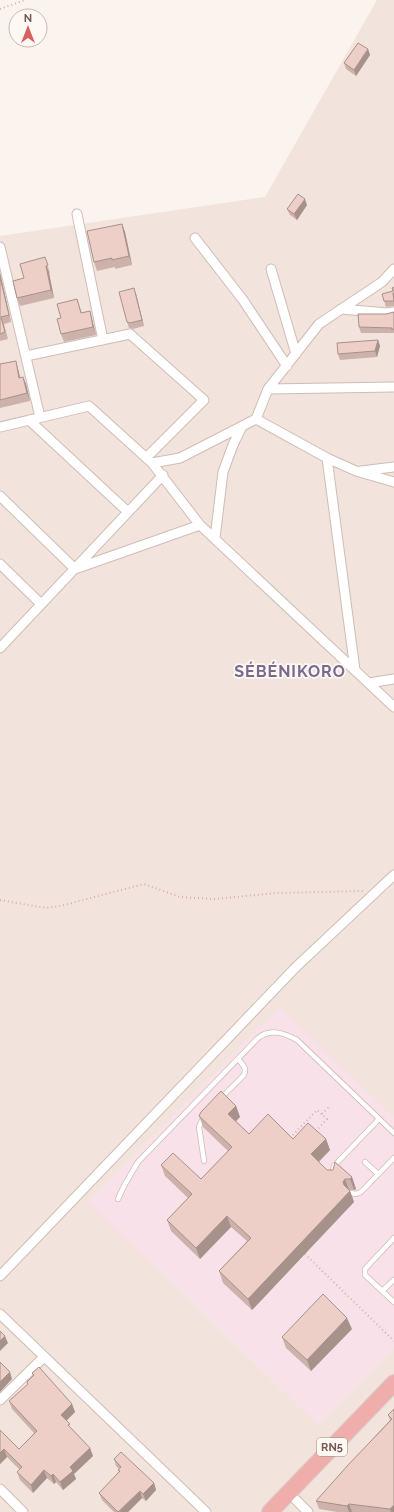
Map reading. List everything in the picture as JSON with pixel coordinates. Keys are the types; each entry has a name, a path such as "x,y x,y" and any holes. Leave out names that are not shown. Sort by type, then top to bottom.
{"highway":[{"name":"RN5","path":"270,1512 394,1383"},
{"name":"RN5","path":"285,1512 394,1399"}],"street":[{"path":"77,214 103,340"},
{"path":"195,238 243,300 287,366"},
{"path":"0,248 40,417"},
{"path":"271,269 296,354"},
{"path":"150,460 180,458 256,419 268,389 319,324 382,282 394,269"},
{"path":"341,309 387,314 394,312"},
{"path":"26,356 130,334 204,400 150,460"},
{"path":"268,389 394,387"},
{"path":"0,426 89,406 150,460 200,525 394,707"},
{"path":"256,419 327,458 356,471 394,482"},
{"path":"29,420 128,512"},
{"path":"215,538 223,472 242,426"},
{"path":"327,458 355,670"},
{"path":"356,471 394,467"},
{"path":"0,648 162,475"},
{"path":"0,496 74,569"},
{"path":"74,569 200,525"},
{"path":"0,564 41,604"},
{"path":"369,683 394,679"},
{"path":"0,1276 296,967 394,875"},
{"path":"0,1314 206,1512"},
{"path":"0,1400 44,1357"},
{"path":"0,1489 23,1512"},
{"path":"296,1500 308,1512"}],"lane":[{"path":"118,1199 138,1162 238,1059 264,1034 272,1032 287,1035 297,1040 394,1133"},
{"path":"218,1101 244,1075 244,1067 238,1059"},
{"path":"204,1161 199,1127 203,1117 208,1112"},
{"path":"335,1178 333,1172 334,1166 379,1119"},
{"path":"351,1193 356,1194 361,1192 394,1158"},
{"path":"365,1162 378,1174"},
{"path":"394,1238 365,1269 365,1275 394,1302"},
{"path":"382,1291 394,1280"}],"path":[{"path":"0,9 25,0"},
{"path":"0,900 46,908 60,906 144,884 180,897 214,898 306,891 376,892"},
{"path":"322,1114 329,1107"},
{"path":"288,1140 317,1110 327,1119 313,1134"},
{"path":"305,1254 394,1341"}],"shaded area":[{"path":"377,0 394,0 394,1512 0,1512 0,236 265,197"},
{"path":"279,1007 394,1118 394,1348 318,1425 88,1202"}],"building":[{"path":"358,43 368,49 354,70 344,63"},
{"path":"298,194 305,199 294,214 287,209"},
{"path":"122,224 129,256 94,262 87,231"},
{"path":"45,257 48,265 46,266 51,290 17,298 13,281 24,278 20,264"},
{"path":"0,277 9,315 1,317 5,332 0,334"},
{"path":"394,287 394,301 384,301 382,294 393,291 392,288"},
{"path":"134,288 142,320 130,323 127,322 119,292"},
{"path":"77,299 81,313 90,311 93,327 61,334 57,319 61,318 57,304"},
{"path":"394,312 394,329 392,330 392,328 359,327 358,314 386,314"},
{"path":"378,340 375,351 338,354 337,343"},
{"path":"16,361 19,378 23,377 27,393 0,400 0,364"},
{"path":"221,1091 236,1106 228,1114 249,1134 268,1114 293,1139 308,1123 326,1139 311,1154 327,1170 333,1170 335,1162 352,1177 350,1179 345,1179 343,1182 350,1191 248,1299 219,1271 251,1238 227,1216 196,1248 167,1220 192,1194 161,1165 173,1153 201,1179 232,1147 199,1116"},
{"path":"323,1294 347,1318 307,1360 282,1337"},
{"path":"0,1331 5,1336 0,1341"},
{"path":"0,1362 10,1372 0,1382"},
{"path":"39,1367 72,1404 61,1415 70,1424 68,1425 90,1448 70,1467 73,1471 60,1482 53,1474 51,1476 44,1470 31,1485 17,1472 22,1467 4,1449 0,1453 0,1430 19,1449 37,1431 9,1401 28,1384 27,1382 34,1375 32,1373"},
{"path":"394,1409 394,1505 390,1509 349,1504 347,1506 316,1501 392,1419 388,1415"},
{"path":"121,1452 154,1483 143,1494 140,1491 118,1512 99,1493 120,1471 118,1470 121,1467 114,1459"}],"district":[{"name":"SÉBÉNIKORO","path":"290,671"}]}
